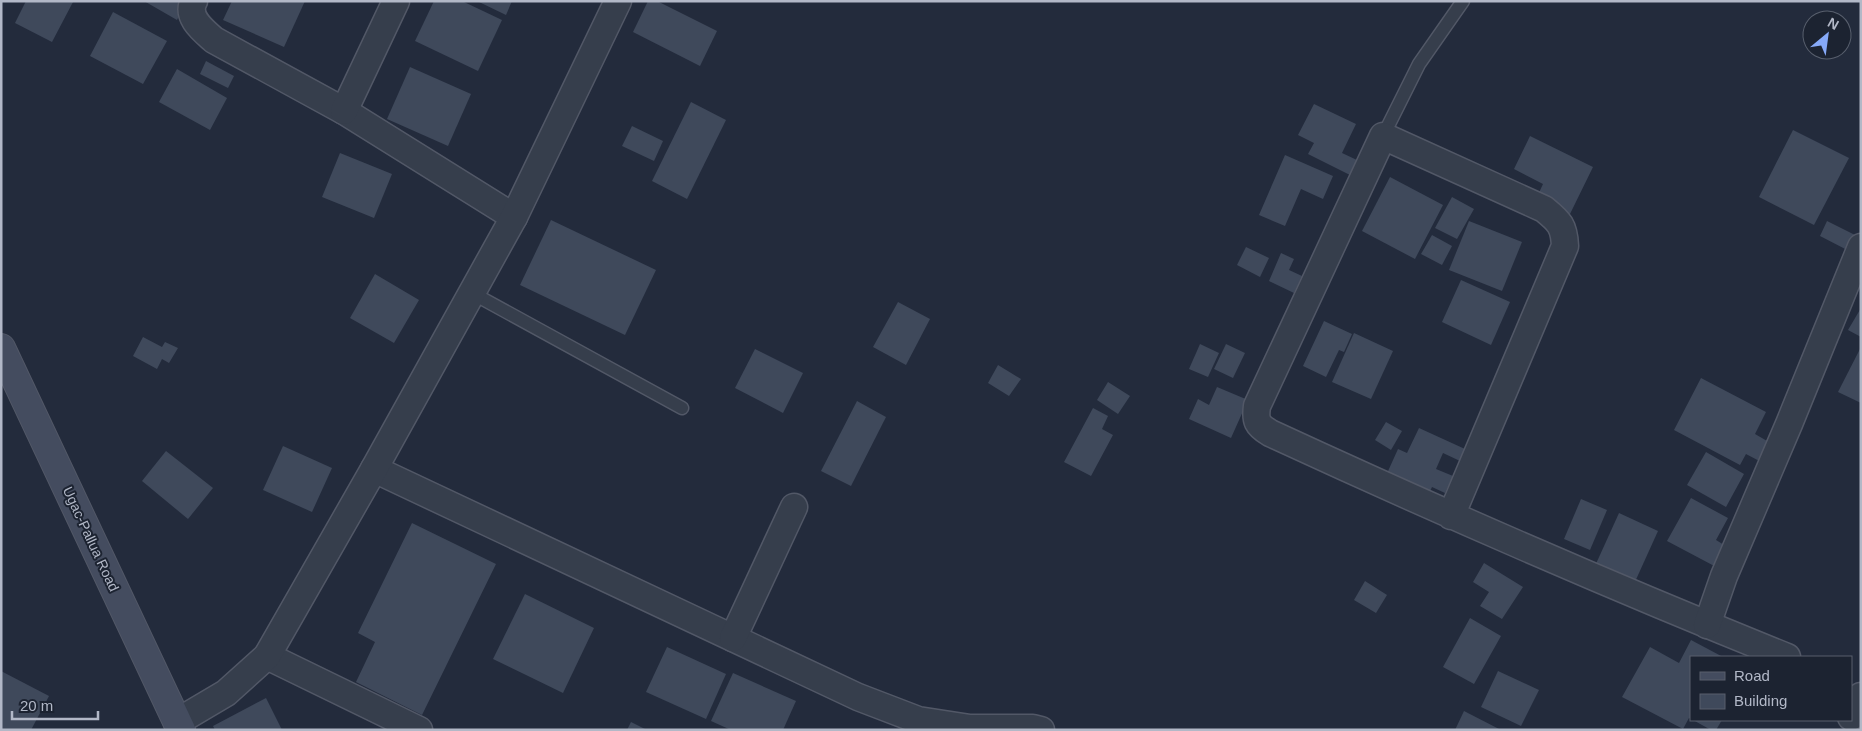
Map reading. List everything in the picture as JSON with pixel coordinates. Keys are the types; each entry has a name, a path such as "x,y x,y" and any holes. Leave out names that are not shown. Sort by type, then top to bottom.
{"street":[{"path":"194,1 192,5 194,20 214,40 344,111 514,218"},
{"path":"344,111 396,1"},
{"path":"179,726 226,693 267,656 514,218 618,1"},
{"path":"1451,516 1565,246 1564,232 1558,221 1544,210 1383,136 1257,406 1256,417 1260,427 1270,434 1451,516 1784,656"},
{"path":"1707,625 1724,576 1789,424 1861,246"},
{"name":"Ugac-Pallua Road","path":"1,348 179,726"},
{"path":"374,469 858,697 918,720 970,728 1033,728 1041,730"},
{"path":"733,638 794,507"},
{"path":"267,656 419,730"},
{"path":"1852,715 1861,696"}],"lane":[{"path":"1383,136 1418,64 1463,1"},
{"path":"472,294 682,408"}],"building":[{"path":"26,1 73,2 52,42 15,23"},
{"path":"144,1 187,1 177,20"},
{"path":"232,1 305,1 284,47 223,20"},
{"path":"434,1 462,1 502,20 478,71 415,41"},
{"path":"477,1 512,1 506,15"},
{"path":"648,1 657,1 717,31 700,66 633,32"},
{"path":"113,12 167,41 143,84 90,56"},
{"path":"206,61 234,76 228,88 200,74"},
{"path":"410,67 471,94 448,146 387,119"},
{"path":"177,69 227,98 210,130 159,102"},
{"path":"691,102 726,120 687,199 652,181"},
{"path":"1314,104 1356,124 1342,153 1357,160 1350,175 1308,154 1314,143 1298,135"},
{"path":"632,126 663,141 654,161 622,146"},
{"path":"1793,130 1849,158 1814,225 1759,197"},
{"path":"1530,136 1593,167 1570,214 1537,197 1543,184 1514,169"},
{"path":"340,153 392,174 374,218 322,197"},
{"path":"1285,155 1333,176 1323,199 1301,189 1285,226 1259,215"},
{"path":"1390,177 1443,205 1415,259 1362,231"},
{"path":"1452,197 1474,209 1457,239 1435,228"},
{"path":"551,220 656,270 625,335 520,285"},
{"path":"1469,221 1522,242 1502,291 1449,270"},
{"path":"1827,221 1859,237 1851,252 1820,236"},
{"path":"1432,235 1452,246 1442,265 1421,254"},
{"path":"1246,247 1269,258 1260,277 1237,265"},
{"path":"1281,253 1294,259 1289,270 1302,276 1294,293 1269,281"},
{"path":"375,274 419,300 394,343 350,318"},
{"path":"1461,280 1510,302 1491,345 1442,322"},
{"path":"898,302 930,319 906,365 873,347"},
{"path":"1861,308 1861,337 1848,330"},
{"path":"1324,321 1352,334 1344,352 1339,350 1326,377 1303,366"},
{"path":"1354,333 1393,351 1371,399 1332,382"},
{"path":"143,337 162,347 165,342 178,348 169,363 162,359 157,369 133,356"},
{"path":"1200,344 1219,353 1208,377 1189,369"},
{"path":"1226,344 1245,353 1233,378 1214,369"},
{"path":"1861,347 1861,403 1838,392"},
{"path":"755,349 803,373 783,413 735,388"},
{"path":"998,365 1021,379 1009,396 988,383"},
{"path":"1701,378 1766,412 1755,434 1774,445 1765,464 1746,454 1740,465 1674,430"},
{"path":"1108,382 1130,396 1118,414 1097,400"},
{"path":"1217,387 1248,400 1231,438 1189,419 1198,399 1209,405"},
{"path":"857,401 886,417 851,486 821,471"},
{"path":"1093,408 1108,416 1102,429 1113,435 1091,476 1064,462"},
{"path":"1386,422 1402,431 1391,450 1375,440"},
{"path":"1419,428 1465,449 1460,461 1443,453 1436,469 1453,476 1445,493 1432,487 1426,500 1384,480 1398,449 1407,453"},
{"path":"283,446 332,468 312,512 263,490"},
{"path":"166,451 213,488 188,519 142,481"},
{"path":"1706,452 1744,474 1726,507 1687,485"},
{"path":"1691,498 1728,518 1716,540 1729,548 1718,568 1667,541"},
{"path":"1581,499 1607,510 1590,550 1564,539"},
{"path":"1619,513 1658,531 1634,584 1595,566"},
{"path":"412,523 496,564 422,715 356,682 375,642 358,633"},
{"path":"1484,563 1523,587 1502,619 1480,606 1489,592 1473,582"},
{"path":"1365,581 1387,595 1376,613 1354,600"},
{"path":"525,594 594,628 563,693 493,659"},
{"path":"1470,618 1501,636 1474,684 1443,667"},
{"path":"1691,640 1721,656 1690,656 1690,718 1683,729 1622,697 1650,647 1679,663"},
{"path":"667,647 726,674 706,719 646,692"},
{"path":"1,671 49,696 31,730 1,730"},
{"path":"1498,671 1539,690 1521,726 1481,707"},
{"path":"733,673 796,701 783,730 731,730 711,721"},
{"path":"266,698 282,730 215,730 213,726"},
{"path":"1464,711 1501,730 1455,730"},
{"path":"1695,721 1721,721 1716,730 1711,730"},
{"path":"631,722 647,730 627,730"}]}
